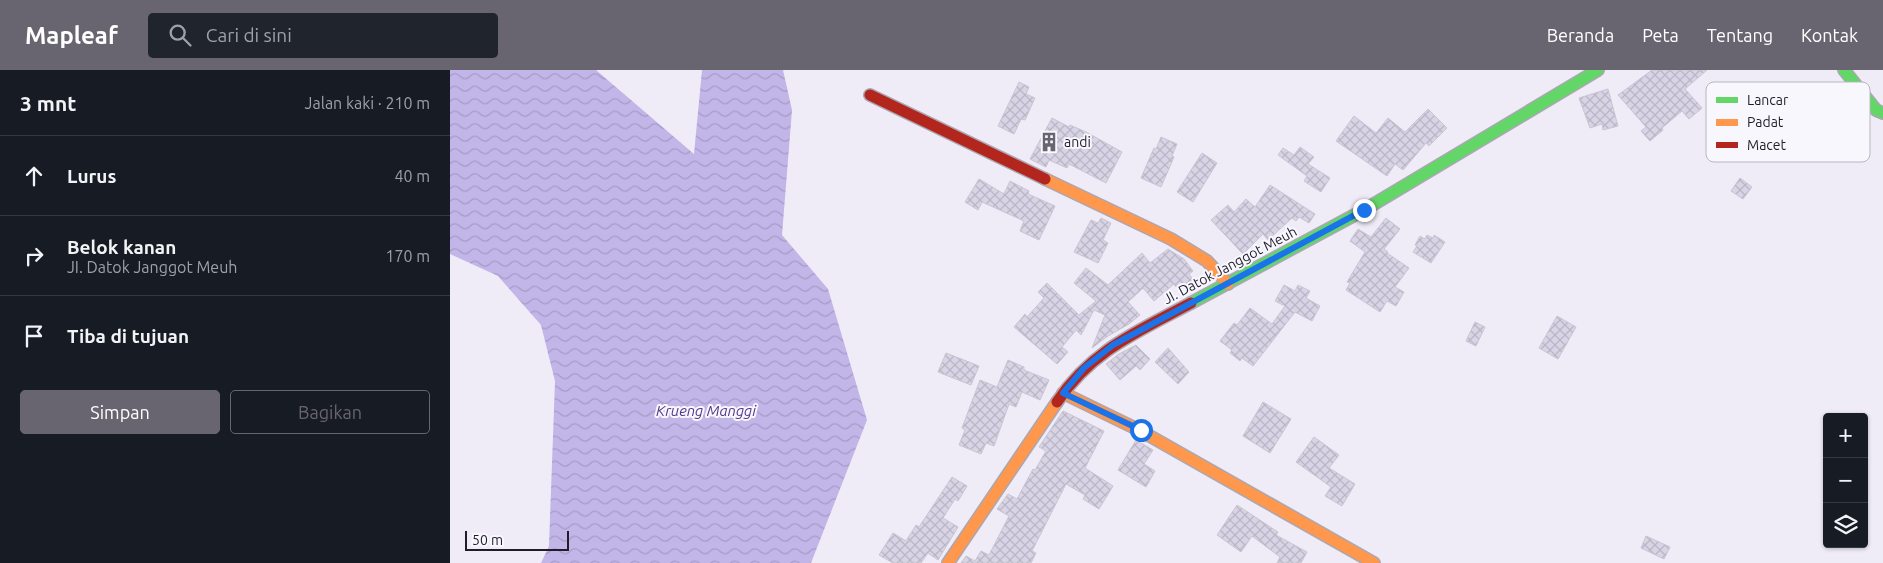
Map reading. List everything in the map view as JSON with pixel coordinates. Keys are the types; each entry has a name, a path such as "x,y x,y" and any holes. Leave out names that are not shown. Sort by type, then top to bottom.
{"street":[{"name":"JI. Datok Janggot Meuh","path":"948,563 1063,393 1084,368 1113,345 1364,210 1598,70"},
{"path":"1844,70 1854,82"},
{"path":"870,95 1171,239 1207,261 1228,284"},
{"path":"1870,102 1876,110 1883,113"},
{"path":"1063,393 1141,430 1374,563"}],"water":[{"name":"Krueng Manggi","path":"450,70 596,70 694,154 702,70 783,70 792,110 782,235 828,289 867,420 811,563 541,563 549,546 555,381 541,325 498,276 450,254"}],"building":[{"path":"1652,70 1707,70 1685,89 1702,108 1689,119 1682,111 1650,141 1641,131 1646,127 1618,95"},
{"path":"1019,82 1029,87 1026,94 1035,98 1025,120 1021,119 1014,134 998,126"},
{"path":"1608,89 1618,126 1603,130 1602,124 1590,128 1579,98"},
{"path":"1428,109 1447,128 1429,146 1426,143 1403,170 1395,164 1387,176 1336,141 1354,116 1376,133 1388,118 1405,132"},
{"path":"1052,118 1069,127 1070,125 1086,132 1122,152 1106,183 1069,164 1067,168 1049,160 1046,167 1030,159"},
{"path":"1161,137 1177,144 1172,156 1174,157 1161,187 1141,178"},
{"path":"1300,147 1314,157 1308,164 1330,178 1321,192 1304,181 1307,176 1278,155 1283,148 1294,155"},
{"path":"1202,153 1217,163 1193,202 1177,192"},
{"path":"1740,178 1752,187 1743,199 1731,191"},
{"path":"979,179 1004,194 1010,181 1029,191 1028,194 1055,206 1039,240 1020,231 1024,221 982,202 978,210 965,202"},
{"path":"1270,185 1315,214 1309,223 1299,217 1296,221 1292,218 1268,240 1263,234 1243,254 1211,220 1228,205 1234,212 1246,199 1255,207"},
{"path":"1101,218 1111,223 1103,240 1108,243 1098,263 1074,252 1091,220 1098,223"},
{"path":"1386,218 1400,229 1384,249 1409,268 1395,287 1404,292 1396,306 1387,301 1380,312 1346,290 1350,283 1347,282 1365,252 1350,241 1358,229 1371,237"},
{"path":"1427,235 1433,238 1434,235 1445,242 1431,263 1413,252 1420,236 1425,239"},
{"path":"1168,249 1184,259 1193,271 1189,274 1193,280 1183,287 1181,284 1176,287 1174,284 1154,301 1143,288 1128,302 1140,315 1092,348 1105,315 1094,310 1081,335 1076,330 1062,347 1068,352 1057,364 1014,327 1025,314 1027,317 1044,298 1038,292 1047,283 1079,315 1096,301 1074,283 1086,268 1108,285 1142,253 1150,263"},
{"path":"1284,285 1295,291 1298,285 1310,291 1306,298 1320,306 1312,321 1295,312 1253,366 1242,358 1240,361 1230,353 1232,350 1220,341 1234,323 1237,325 1250,308 1272,324 1285,306 1275,301"},
{"path":"1557,316 1576,327 1558,359 1539,348"},
{"path":"1475,322 1485,327 1476,346 1466,341"},
{"path":"1136,345 1150,359 1140,370 1136,366 1120,380 1106,364"},
{"path":"1168,348 1189,372 1178,384 1155,362"},
{"path":"946,353 979,366 971,385 938,372"},
{"path":"1008,360 1024,367 1024,370 1049,380 1040,400 1022,392 1016,407 1009,404 994,446 986,443 981,454 959,445 965,430 962,428 980,380 997,387"},
{"path":"1263,402 1291,419 1270,453 1243,436"},
{"path":"1063,411 1104,431 1085,468 1113,486 1099,509 1083,499 1085,495 1066,484 1032,551 1036,553 1031,563 961,563 966,556 975,561 981,551 989,555 1009,516 997,509 1008,494 1017,499 1033,469 1035,470 1046,451 1039,447"},
{"path":"1314,437 1339,455 1329,468 1355,484 1342,506 1325,496 1331,487 1296,462"},
{"path":"1136,440 1153,450 1144,464 1155,471 1146,487 1118,470"},
{"path":"952,477 967,486 958,501 955,499 943,518 958,527 938,560 928,553 921,563 893,563 879,555 893,533 906,541 916,525 919,527"},
{"path":"1237,505 1278,532 1276,535 1307,552 1301,563 1277,563 1280,557 1252,536 1241,552 1217,535"},
{"path":"1646,536 1670,547 1664,559 1641,548"}],"traffic: fast":[{"path":"1191,303 1364,210 1598,70"},
{"path":"1844,70 1854,82"},
{"path":"1870,102 1876,110 1883,113"}],"traffic: slow":[{"path":"1045,179 1171,239 1207,261 1228,284"},
{"path":"1063,393 1141,431 1374,563"},
{"path":"948,563 1057,402"}],"traffic: jam":[{"path":"870,95 1045,179"},
{"path":"1057,402 1085,369 1101,355 1134,333 1191,303"}],"place":[{"name":"andi","path":"1049,142"}],"route":[{"path":"1141,430 1063,393 1084,368 1113,345 1364,210"}]}
